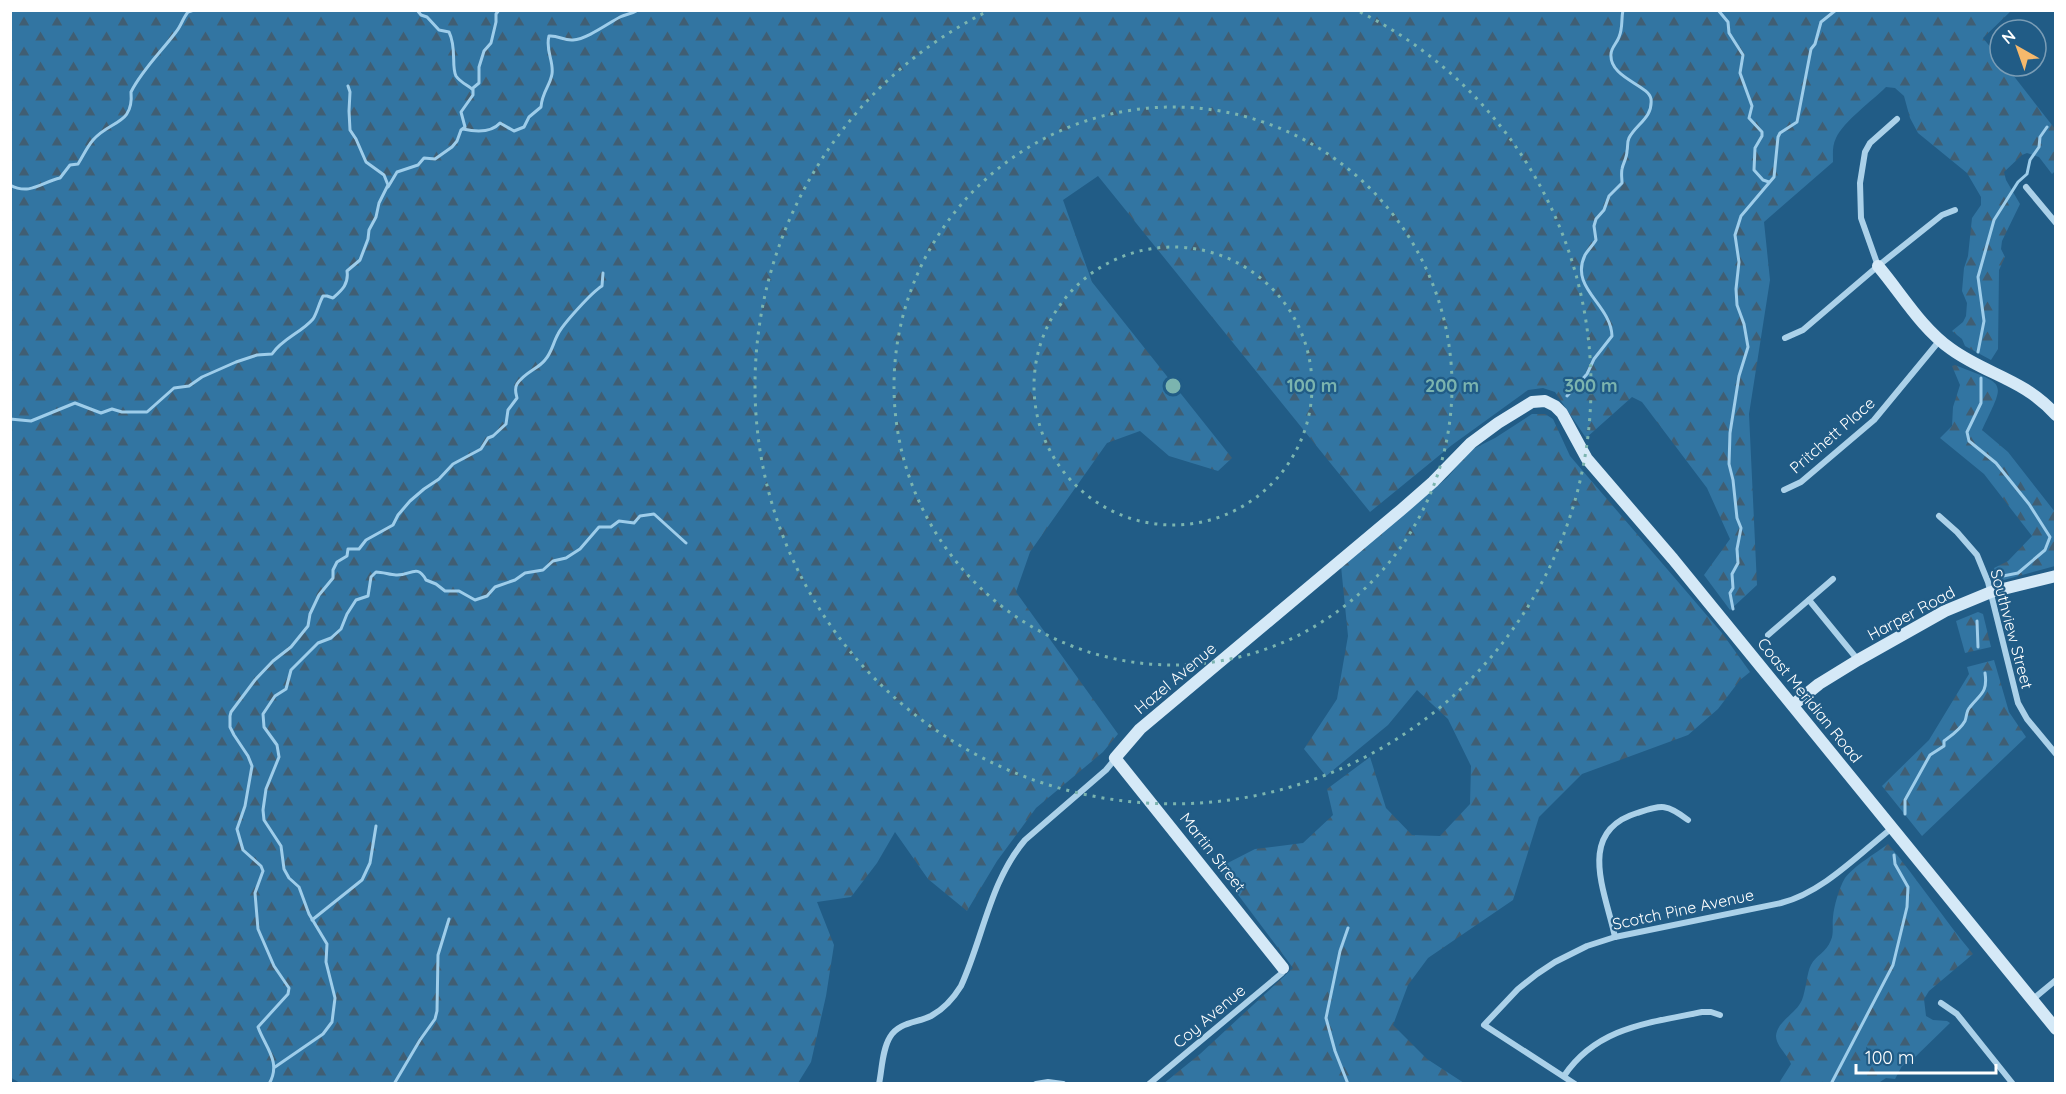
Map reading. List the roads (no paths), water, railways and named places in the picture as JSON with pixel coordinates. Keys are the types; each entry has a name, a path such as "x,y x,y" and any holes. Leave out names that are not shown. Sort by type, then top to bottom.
{"street":[{"path":"1897,119 1870,143 1865,152 1860,183 1861,218 1878,266 1940,340 1967,359 2025,388 2042,400 2055,415"},
{"path":"2026,187 2055,223"},
{"path":"1785,338 1803,330 1942,215 1955,210"},
{"name":"Pritchett Place","path":"1784,490 1801,482 1874,420 1940,340"},
{"name":"Coast Meridian Road","path":"1536,401 1548,402 1560,411 1587,459 1679,566 2055,1029"},
{"name":"Hazel Avenue","path":"879,1083 888,1041 899,1028 931,1016 950,1001 964,978 1009,861 1025,840 1106,770 1140,729 1418,495 1471,443 1515,412 1536,401"},
{"name":"Southview Street","path":"1939,516 1977,555 1990,592 2018,703 2027,719 2055,754"},
{"name":"Harper Road","path":"1793,705 1819,684 1929,619 1990,592 2055,576"},
{"path":"1768,635 1833,579"},
{"path":"1809,600 1858,660"},
{"name":"Martin Street","path":"1115,758 1283,968"},
{"path":"1615,937 1598,860 1606,834 1621,819 1657,807 1670,807 1688,820"},
{"name":"Scotch Pine Avenue","path":"1564,1077 1484,1025 1518,989 1545,968 1579,949 1615,937 1793,899 1820,885 1892,828"},
{"name":"Coy Avenue","path":"1149,1083 1281,973 1283,968"},
{"path":"2032,1000 2055,980"},
{"path":"1941,1003 1957,1014 2013,1083"},
{"path":"1575,1083 1564,1077 1575,1062 1592,1046 1621,1030 1707,1011 1720,1015"},
{"path":"1036,1083 1063,1083"}],"waterway":[{"path":"10,185 30,189 60,178 70,165 78,164 93,140 120,121 129,111 131,92 135,84 178,30 188,12 194,10"},
{"path":"417,10 439,30 449,32 453,44 456,76 472,89"},
{"path":"388,187 397,172 418,165 424,158 435,159 457,141 461,130 465,127 461,112 473,95 473,88 479,83 479,67 484,51 491,43 496,14 499,10"},
{"path":"463,129 483,131 492,129 500,123 514,131 524,127 529,117 541,107 551,78 549,36 570,40 579,39 638,10"},
{"path":"1567,396 1587,374 1594,359 1612,336 1605,314 1586,287 1582,277 1582,267 1585,255 1596,240 1594,226 1596,219 1604,210 1609,196 1622,183 1622,171 1629,138 1647,116 1651,106 1649,94 1622,75 1612,62 1611,52 1620,34 1623,10"},
{"path":"1718,10 1728,22 1729,33 1743,55 1740,73 1752,106 1749,118 1762,132 1755,148 1754,170 1763,180 1769,182"},
{"path":"1733,609 1730,593 1733,588 1732,574 1738,563 1737,549 1741,528 1737,518 1729,464 1730,433 1739,376 1748,347 1744,324 1737,305 1739,262 1735,235 1741,216 1774,177 1778,137 1780,133 1797,122 1811,49 1815,44 1821,22 1836,10"},
{"path":"10,419 31,421 75,403 101,413 112,409 122,412 147,412 174,388 189,386 202,377 236,362 257,355 272,354 276,348 308,324 313,319 323,296 333,298 346,283 347,271 360,260 379,203 388,185 384,175 366,162 350,130 348,86"},
{"path":"1978,352 1984,321 1978,277 1994,220 2018,182 2027,174 2030,160 2039,147 2040,137 2047,127"},
{"path":"269,1084 273,1076 273,1062 258,1027 288,994 289,988 274,966 258,929 255,893 263,871 261,866 243,850 237,829 245,806 252,766 230,727 231,712 255,680 273,661 291,647 308,626 310,614 319,595 333,578 333,570 337,562 347,556 348,549 359,549 366,540 393,525 410,501 439,479 453,464 481,449 488,438 506,424 508,410 517,398 515,389 517,384 547,357 566,323 602,286 603,273"},
{"path":"1981,378 1981,403 1967,432 1969,441 1996,463 2029,504 2050,537 2045,550 2018,573 2003,576"},
{"path":"275,1067 323,1034 332,1022 335,998 326,962 327,944 309,914 299,887 289,878 284,869 281,846 264,820 266,789 279,757 277,745 264,727 263,714 275,696 286,689 291,670 318,643 331,638 341,629 356,600 368,596 371,577 376,572 401,575 416,571 445,591 459,591 475,600 487,596 495,587 515,580 525,573 543,570 553,561 566,558 580,549 599,527 611,527 619,521 634,523 640,516 654,514 686,543"},
{"path":"1977,621 1978,647"},
{"path":"1905,814 1905,800 1930,755 1944,746 1944,741 1961,727 1967,712 1984,689 1985,673"},
{"path":"312,920 362,880 370,863 376,826"},
{"path":"1831,1084 1893,965 1907,907 1908,887 1895,864 1894,855"},
{"path":"394,1084 435,1019 438,955 449,919"},
{"path":"1348,928 1340,951 1326,1018 1335,1051 1348,1084"}]}
